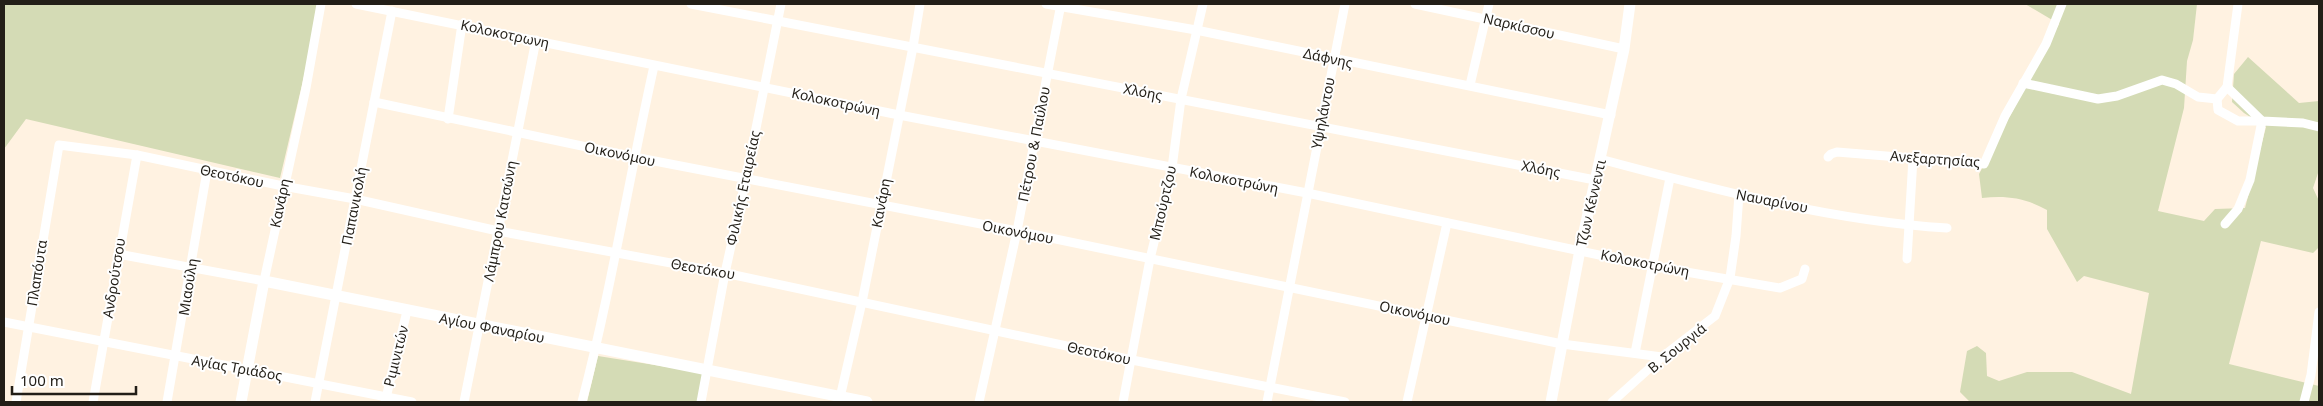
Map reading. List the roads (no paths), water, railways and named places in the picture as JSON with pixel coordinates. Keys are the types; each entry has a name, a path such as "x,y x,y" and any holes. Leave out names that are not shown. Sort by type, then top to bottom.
{"street":[{"name":"Κανάρη","path":"241,402 283,186 306,88 321,4"},
{"name":"Κολοκοτρωνη","path":"356,4 462,24 654,66"},
{"name":"Χλόης","path":"691,4 1595,180"},
{"name":"Φιλικής Εταιρείας","path":"701,402 725,273 781,4"},
{"name":"Κανάρη","path":"839,400 862,302 920,4"},
{"name":"Δάφνης","path":"1046,4 1061,5 1196,30 1611,115"},
{"name":"Μπούρτζου","path":"1123,402 1150,258 1172,168 1181,99 1202,4"},
{"name":"Υψηλάντου","path":"1267,402 1306,193 1345,4"},
{"name":"Ναρκίσσου","path":"1415,4 1624,49"},
{"path":"1470,86 1489,4"},
{"name":"Τζων Κέννεντι","path":"1551,402 1580,250 1611,115 1624,49 1630,4"},
{"path":"2062,4 2046,44 2022,83 2098,99 2117,96 2162,80 2176,84 2198,96 2216,99"},
{"path":"2216,99 2227,87 2238,4"},
{"name":"Πέτρου & Παύλου","path":"979,402 1017,232 1061,5"},
{"name":"Παπανικολή","path":"315,402 392,10"},
{"path":"448,119 462,24"},
{"name":"Λάμπρου Κατσώνη","path":"464,402 536,40"},
{"path":"582,402 596,349 654,66"},
{"name":"Κολοκοτρώνη","path":"654,66 1034,142 1306,193 1651,266 1781,288 1802,278 1805,269"},
{"name":"Ανεξαρτησίας","path":"1828,157 1837,152 1984,164 2022,83"},
{"path":"2227,87 2262,121"},
{"path":"2216,99 2218,110 2238,121 2302,123 2319,127"},
{"name":"Οικονόμου","path":"374,102 634,157 1150,258 1562,344 1662,358"},
{"path":"2225,224 2238,209 2250,180 2262,121"},
{"name":"Θεοτόκου","path":"59,145 137,155 207,171 355,199 498,231 725,273 1132,360 1345,402"},
{"name":"Πλαπόυτα","path":"16,402 59,145"},
{"name":"Ανδρούτσου","path":"93,402 137,155"},
{"path":"1907,260 1913,158"},
{"name":"Ναυαρίνου","path":"1600,159 1739,194 1910,226 1947,228"},
{"name":"Μιαούλη","path":"167,402 207,171"},
{"path":"1635,353 1670,178"},
{"name":"Β. Σουργιά","path":"1612,402 1662,358 1715,316 1730,278 1739,194"},
{"path":"1407,402 1447,223"},
{"name":"Αγίου Φαναρίου","path":"118,254 337,295 407,311 708,371 839,400 867,402"},
{"name":"Ριμινιτών","path":"385,400 407,311"},
{"path":"2304,402 2311,375 2319,312"},
{"name":"Αγίας Τριάδος","path":"4,322 104,340 176,357 320,383 385,400 412,402"}]}
